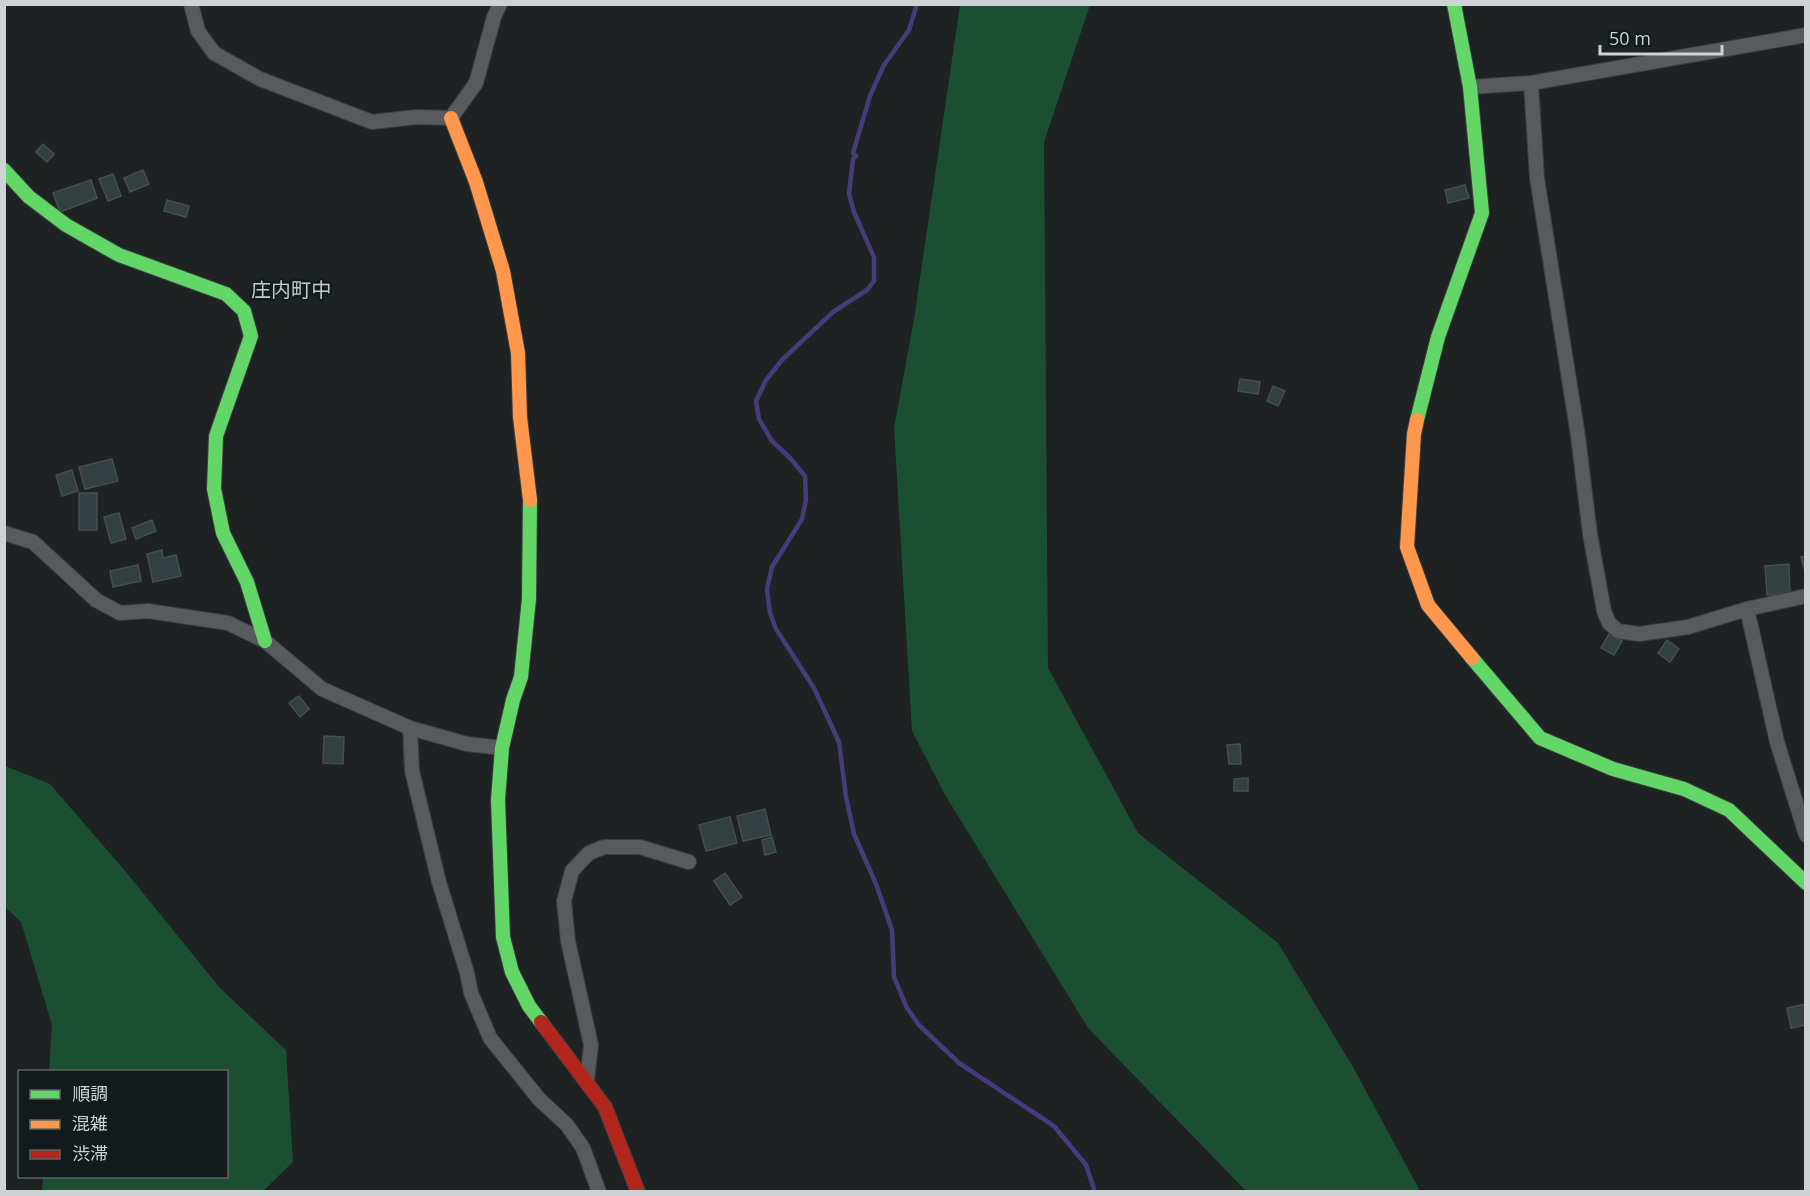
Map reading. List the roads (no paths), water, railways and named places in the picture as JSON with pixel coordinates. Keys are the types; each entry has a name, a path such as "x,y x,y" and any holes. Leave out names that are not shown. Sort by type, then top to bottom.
{"street":[{"path":"191,4 198,31 214,52 260,79 372,122 416,117 452,118"},
{"path":"452,118 476,82 494,17 500,4"},
{"path":"1454,4 1470,87 1482,213 1438,337 1414,434 1407,547 1428,605 1540,738 1613,769 1684,789 1729,810 1806,883"},
{"path":"1470,87 1531,83 1806,35"},
{"path":"1531,83 1537,178 1574,413 1590,534 1604,611 1609,624 1618,631 1639,634 1688,627 1747,609 1806,596"},
{"path":"452,118 476,182 503,272 518,353 519,417 530,497 529,599 521,677 502,748 498,800 503,937 512,972 529,1006 605,1107 638,1191"},
{"path":"4,170 29,197 66,225 119,255 226,294 244,311 251,336 216,436 214,489 223,533 247,582 265,641"},
{"path":"4,533 33,542 96,600 120,613 148,611 228,623 265,641 322,689 410,728 467,744 502,748"},
{"path":"1747,609 1777,742 1806,835"},
{"path":"410,728 412,771 439,882 468,973 471,993 490,1038 539,1099 567,1125 582,1148 599,1191"},
{"path":"586,1080 591,1045 568,941 564,901 572,872 589,854 604,847 640,847 689,862"}],"waterway":[{"path":"917,4 909,30 884,65 870,96 853,153 856,156 853,159 849,194 854,212 874,257 874,281 867,290 833,312 782,360 766,380 756,401 759,419 772,441 805,476 806,500 802,519 772,567 767,589 770,613 776,629 814,688 839,742 846,797 854,834 876,884 892,930 894,977 907,1008 919,1025 959,1063 1054,1126 1086,1165 1095,1192"}],"district":[{"name":"庄内町中","path":"291,289"}]}
